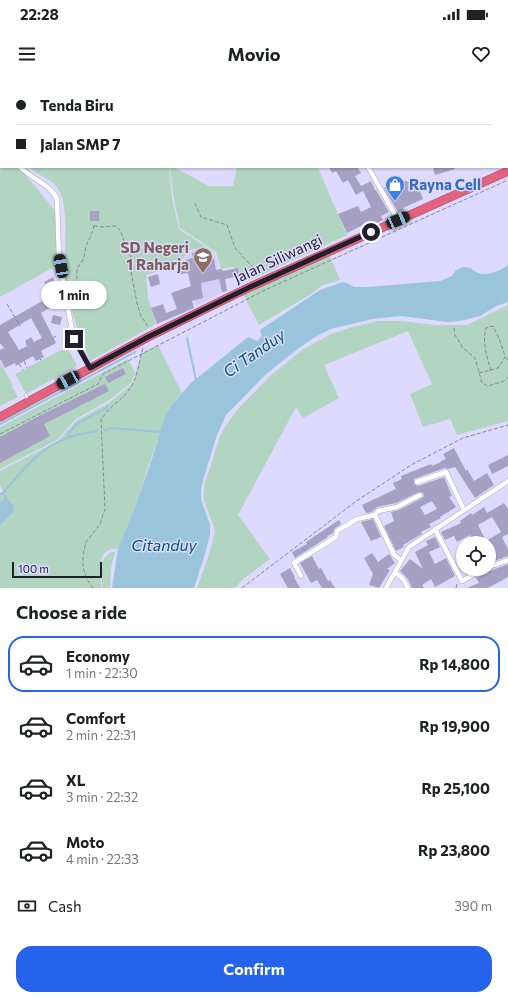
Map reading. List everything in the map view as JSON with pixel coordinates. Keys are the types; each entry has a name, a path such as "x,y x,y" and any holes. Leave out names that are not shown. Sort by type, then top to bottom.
{"highway":[{"name":"Jalan Siliwangi","path":"0,417 27,398 80,370 90,368 263,281 508,171"}],"street":[{"path":"21,168 47,187 55,194 57,199 59,258 66,300 74,339 90,368"},
{"path":"369,168 398,220"},
{"path":"417,482 446,472 464,510"},
{"path":"386,588 409,547 508,481"},
{"path":"301,576 294,563 336,537 337,531 357,519 375,515 378,511 397,507 420,495"},
{"path":"375,515 394,555 401,560"},
{"path":"435,529 456,569"},
{"path":"496,564 508,560"},
{"path":"395,572 403,579 408,588"},
{"path":"459,576 462,581 471,576"}],"path":[{"path":"0,434 98,384 103,374 265,290 508,180"},
{"path":"195,203 201,217 227,225 235,248 260,275 263,281"},
{"path":"66,300 70,301 79,296 80,292 76,277 78,266 83,259 94,223"},
{"path":"93,588 86,578 82,567 82,554 86,542 100,524 105,509 101,420 104,414 131,388 149,337 141,316 131,272 132,260 125,247 120,230 115,226 94,226"},
{"path":"8,304 20,326"},
{"path":"491,371 485,354 484,337 486,328 493,326 508,360"},
{"path":"454,328 455,335 463,348 475,358 482,383 488,386 504,381 508,377"},
{"path":"478,373 491,371 498,368 505,356"},
{"path":"24,361 27,368"},
{"path":"19,364 23,370"},
{"path":"242,588 355,502 411,465 464,438 508,426"}],"shaded area":[{"name":"SD Negeri 1 Raharja","path":"201,249 203,255 215,253 221,293 196,306 184,260 191,251"}],"green space":[{"path":"0,168 20,168 57,213 58,265 0,297"},
{"path":"31,168 169,168 172,198 179,229 214,252 203,254 201,248 190,250 182,260 183,264 146,275 148,298 156,324 90,361 73,316 66,288 65,223 62,198 58,189 51,181"},
{"path":"170,168 176,168 209,186 233,186 237,168 320,168 319,170 347,235 250,280 233,267 221,269 216,252 180,228 173,194"},
{"path":"329,254 340,280 321,286 311,294 259,325 243,294"},
{"path":"508,305 508,421 457,435 450,419 423,427 410,394 432,384 408,331 324,365 339,398 303,418 296,407 238,515 270,559 242,580 235,588 197,588 209,555 215,531 203,497 205,483 220,436 237,410 269,377 302,350 331,334 353,327 378,321 402,321 435,325 467,325"},
{"path":"158,345 182,393 172,405 156,444 135,507 118,549 111,549 102,557 100,576 102,588 0,588 0,494 3,492 0,485 0,471 58,441 77,420 109,403 133,383 141,354"},
{"path":"67,347 77,366 26,394 15,374"},
{"path":"128,359 135,372 132,382 108,401 76,419 57,440 0,469 0,427"},
{"path":"0,362 18,397 0,406"},
{"path":"111,552 115,552 111,568 110,588 103,588 101,573 102,563"}],"water":[{"name":"Citanduy","path":"508,265 508,302 496,306 480,316 460,321 448,322 401,316 372,319 331,329 315,337 299,348 266,374 226,415 217,435 201,490 201,499 210,525 210,535 194,588 112,588 118,549 150,465 166,414 191,383 248,337 257,341 262,336 260,330 320,290 343,282 354,287 367,287 440,281 452,276 456,270 463,267 471,268 479,273 489,274"},
{"path":"6,497 14,506 13,512 0,525 0,503"}],"building":[{"path":"330,168 358,168 361,173 355,176 361,186 371,181 389,212 381,216 383,220 369,226 367,223 347,233 338,214 358,206 361,212 371,207 363,191 356,195 348,180 343,183 336,171 332,173"},
{"path":"433,168 455,169 435,175"},
{"path":"400,180 409,182 408,191 418,186 423,199 403,208 404,210 398,212 384,188 394,182 399,192"},
{"path":"90,211 99,211 99,221 90,221"},
{"path":"200,251 202,261 214,259 216,270 222,269 223,271 238,268 239,276 225,279 227,291 222,292 219,279 201,283 203,298 192,301 194,308 157,324 151,308 163,304 166,313 177,309 171,293 191,286 188,273 180,274 179,269 187,267 186,260 193,258 192,253"},
{"path":"158,274 160,284 151,287 148,277"},
{"path":"53,277 62,299 53,303 55,305 41,313 56,343 41,351 44,357 36,361 33,356 16,366 15,363 5,368 0,359 0,350 4,348 0,343 0,325 51,296 44,282","holes":["31,318 42,338 34,342 31,337 25,341 27,346 19,350 8,332"]},
{"path":"53,315 62,317 60,325 51,323"},
{"path":"123,368 126,374 108,383 105,377"},
{"path":"105,384 109,391 44,424 50,436 0,463 0,437"},
{"path":"454,448 466,471 467,469 474,481 487,473 494,485 475,498 455,467 448,469 445,468 414,479 414,484 418,486 444,477 452,496 449,497 456,507 440,517 441,518 429,524 431,527 421,532 422,534 396,551 384,526 394,521 391,512 399,510 422,498 424,496 423,493 419,492 396,503 377,507 372,512 366,513 362,505 396,489 393,483 402,479 401,476 431,464 432,466 446,459 443,454","holes":["432,501 437,509 425,515 420,507"]},
{"path":"508,455 508,466 492,474 488,465"},
{"path":"504,503 508,509 508,534 502,537 508,549 508,556 496,560 496,536 494,536 501,532 492,517 478,525 484,536 456,536 456,540 454,536 445,540 441,532 461,523 460,521 471,513 472,515 484,507 487,513"},
{"path":"373,519 381,537 371,541 361,522"},
{"path":"339,520 341,524 334,529 333,533 295,558 292,552 307,544 306,542"},
{"path":"435,537 440,547 429,552 435,564 446,558 455,576 435,587 431,579 422,585 424,588 412,588 408,579 400,571 410,559 423,569 415,552 428,545 426,541"},
{"path":"372,553 378,562 389,554 395,563 387,569 390,570 379,588 369,585 373,574 364,558"},
{"path":"312,556 319,569 321,568 328,581 330,580 335,588 322,588 317,580 311,583 300,563"},
{"path":"508,564 508,577 488,588 467,588 479,583 476,578 480,576 496,576 496,569"},
{"path":"290,568 300,588 288,588 280,574"}],"waterway":[{"path":"187,338 196,380"},
{"path":"0,424 135,352"},
{"path":"69,437 68,434 77,424 108,407"},
{"path":"104,430 112,428 161,432"},
{"path":"0,494 3,493 33,460 50,446 73,436 97,431"},
{"path":"3,493 6,497"}],"place":[{"name":"Rayna Cell","path":"395,202"},
{"name":"SD Negeri 1 Raharja","path":"203,274"}],"route":[{"path":"74,339 90,368 148,337 250,287 371,232"}],"water label":[{"name":"Ci Tanduy","path":"254,353"}]}
